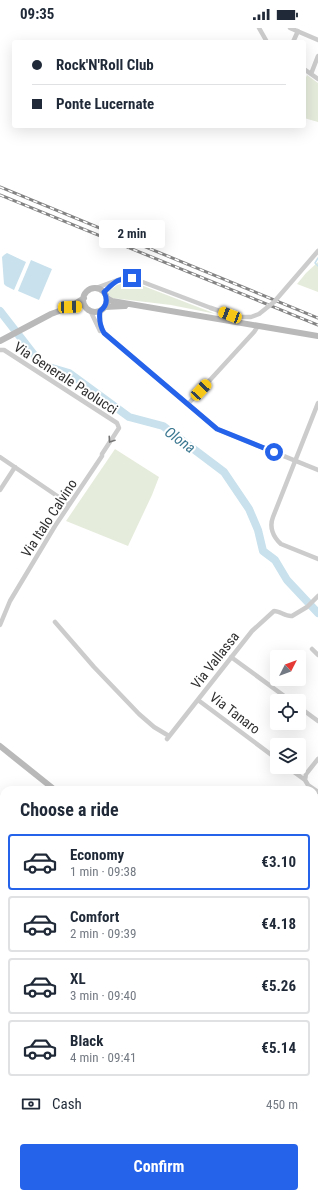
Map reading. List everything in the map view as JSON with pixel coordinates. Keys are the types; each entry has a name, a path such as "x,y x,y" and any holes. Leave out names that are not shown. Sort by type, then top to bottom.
{"street":[{"path":"259,28 266,40"},
{"path":"290,28 298,30 318,40"},
{"path":"294,40 298,30"},
{"path":"311,74 318,56"},
{"path":"306,71 318,79"},
{"path":"2,341 51,314 70,307 84,298 88,291 123,278 132,278 230,315 241,318 251,317 259,314 274,302 318,251"},
{"path":"108,337 101,329 100,324 106,295 115,282"},
{"path":"96,288 101,290 112,301 318,336"},
{"path":"84,298 99,329 103,334 219,430 318,470"},
{"path":"70,307 88,308 94,312 102,309 139,305"},
{"path":"188,404 258,326"},
{"name":"Via Generale Paolucci","path":"0,350 4,350 119,426"},
{"path":"318,403 271,526 277,540 281,544 318,560"},
{"name":"Via Italo Calvino","path":"0,625 10,601 55,526 119,429 119,426"},
{"path":"0,457 70,504"},
{"path":"0,490 15,467"},
{"name":"Via Vallassa","path":"55,622 94,667 139,714 168,738 252,631 273,612 276,611 290,616 313,602 318,596"},
{"path":"312,649 318,655"},
{"path":"231,657 281,694"},
{"name":"Via Tanaro","path":"198,700 270,754"},
{"path":"306,712 318,720"},
{"path":"0,746 50,786"},
{"path":"305,780 306,774 318,759"},
{"path":"297,774 305,780 309,786"}],"green space":[{"path":"307,75 318,83 318,122 306,119"},
{"path":"318,262 318,292 297,284 306,273"},
{"path":"127,282 141,285 216,314 171,305 112,298 108,294 109,291 117,285"},
{"path":"115,449 159,477 128,546 66,521"}],"water":[{"path":"7,253 26,262 14,290 4,284 2,257"},
{"path":"31,260 52,269 39,300 18,291"}],"waterway":[{"path":"318,258 315,263 318,266"},
{"name":"Olona","path":"0,311 42,365 69,373 129,417 163,426 224,472 249,509 258,530 263,551 275,560 287,580 318,613"}],"railway":[{"path":"0,187 318,318"},
{"path":"0,195 318,325"}],"route":[{"path":"132,278 123,278 115,282 104,292 107,302 99,314 101,329 104,333 217,429 274,452"}]}
